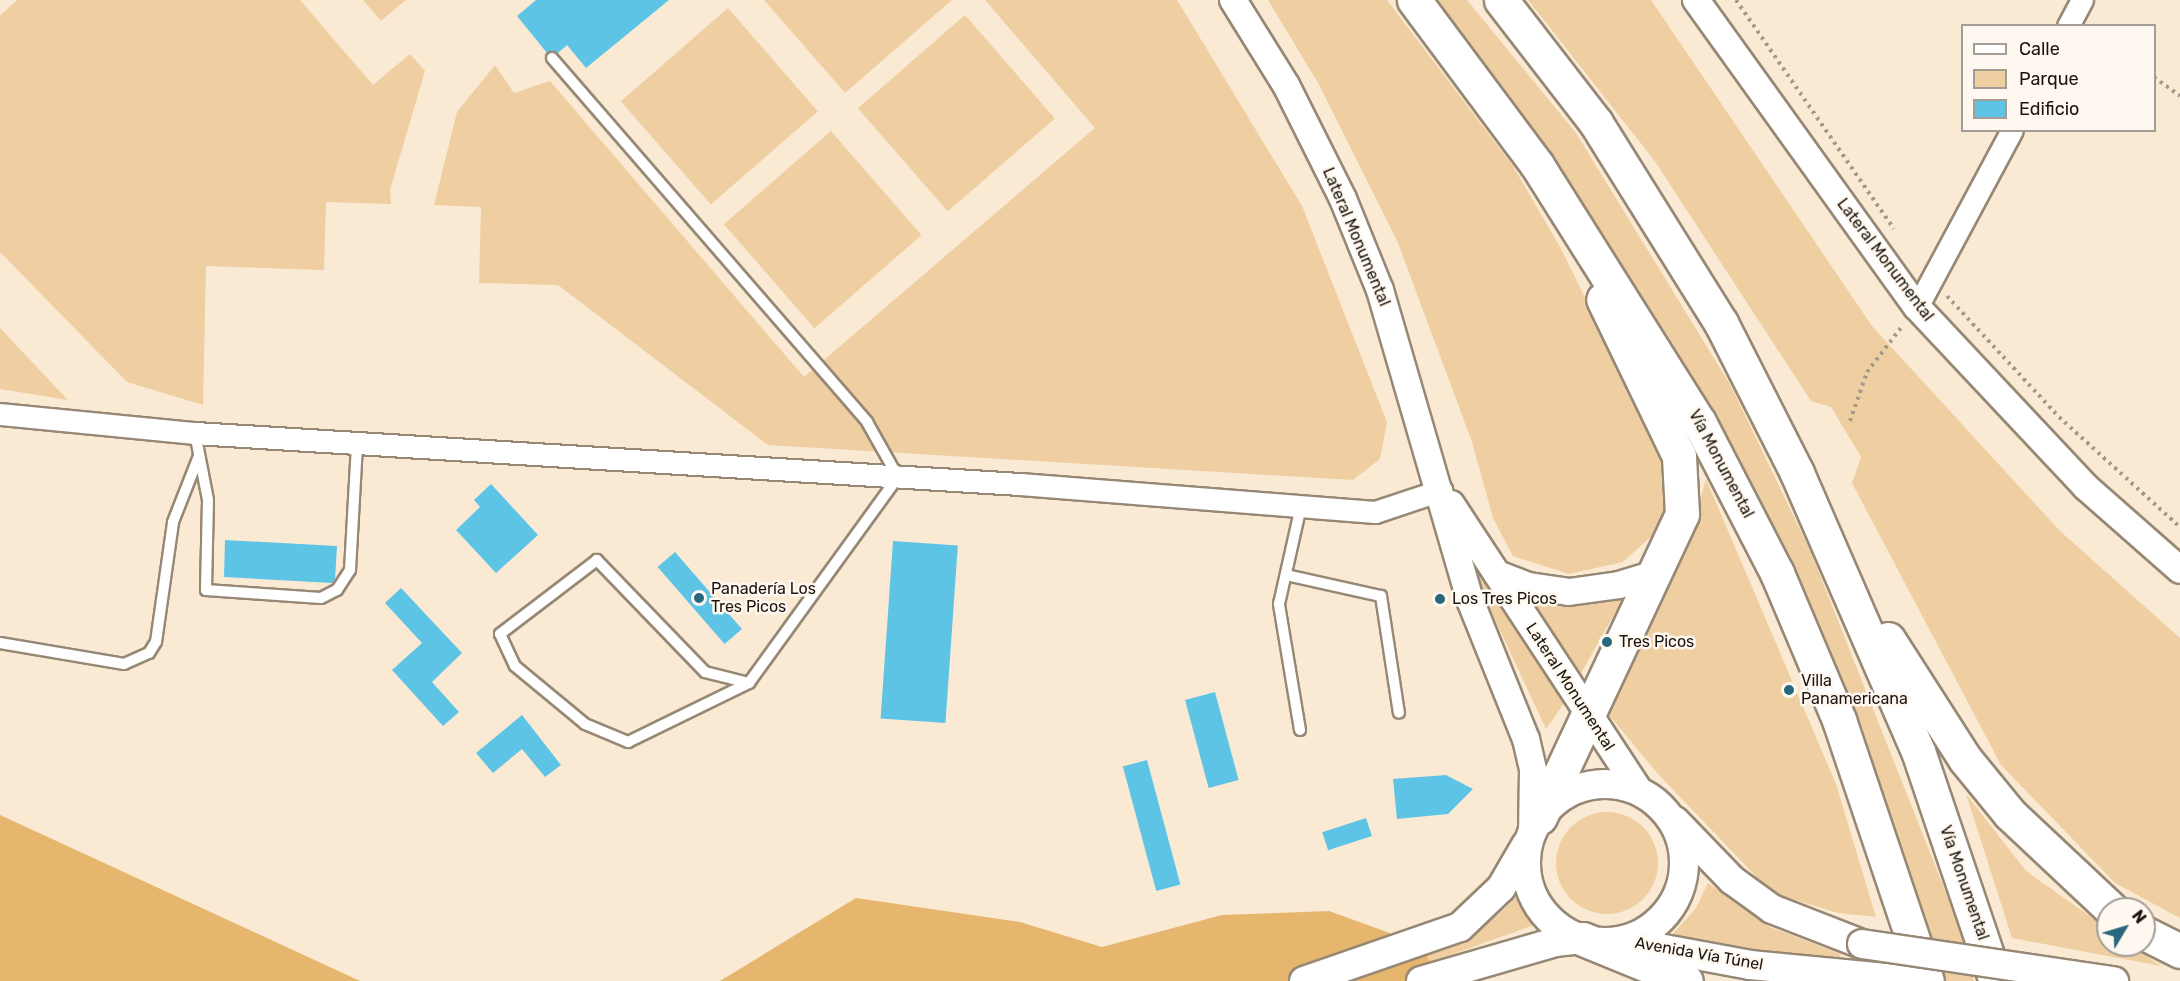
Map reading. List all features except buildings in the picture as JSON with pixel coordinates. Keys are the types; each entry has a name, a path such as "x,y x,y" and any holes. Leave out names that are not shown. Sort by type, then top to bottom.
{"highway":[{"name":"Vía Monumental","path":"1414,0 1537,165 1699,422 1777,573 1839,720 1927,981"},
{"name":"Vía Monumental","path":"1501,0 1596,123 1721,323 1820,522 1918,751 1996,981"},
{"path":"1533,831 1585,714 1682,514 1679,456 1537,165"},
{"path":"1820,522 1890,644 1965,759 2010,814 2098,897"},
{"path":"1583,939 1686,981"},
{"path":"2156,939 2180,951"}],"main road":[{"path":"1304,981 1461,927 1502,888 1533,831 1555,801 1596,784 1640,792 1665,811 1732,880 1772,909 1862,944 2114,981"},
{"path":"1421,981 1555,942 1583,939 1621,941 1647,931 1667,913 1680,889 1684,862 1679,835 1665,811"},
{"path":"1533,831 1526,873 1534,898 1549,919 1583,939"},
{"name":"Avenida Vía Túnel","path":"1621,941 1750,965 1920,981"}],"street":[{"name":"Lateral Monumental","path":"1233,0 1286,85 1343,199 1380,290 1441,490 1470,600 1526,739 1533,770 1533,831"},
{"name":"Lateral Monumental","path":"1696,0 1917,307 2086,487 2180,570"},
{"path":"2069,24 2082,0"},
{"path":"1917,307 2011,132"},
{"path":"0,414 195,433 898,477 1375,512 1441,490"},
{"name":"Lateral Monumental","path":"1441,490 1585,714 1640,792"},
{"path":"1497,574 1569,592 1618,585 1654,574"}],"lane":[{"path":"552,58 867,422 898,477 749,682 628,742 585,724 515,666 500,634 597,560 705,672 749,682"},
{"path":"195,433 208,500 206,590 321,598 337,590 350,570 357,443"},
{"path":"0,643 124,664 149,653 156,642 173,522 200,456"},
{"path":"1300,729 1279,604 1301,506"},
{"path":"1286,574 1382,596 1399,712"}],"path":[{"path":"2156,78 2180,96"},
{"path":"1850,421 1867,372 1917,307"}],"green space":[{"path":"17,0 300,0 373,85 410,54 425,71 390,190 391,204 326,202 324,270 206,266 203,405 127,382 0,252 0,16"},
{"path":"363,0 406,0 381,21"},
{"path":"764,0 952,0 845,93"},
{"path":"985,0 1177,0 1302,206 1387,422 1380,459 1353,480 768,445 558,285 479,283 481,207 434,205 457,112 495,65 514,93 550,81 804,377 1095,128"},
{"path":"1268,0 1387,0 1513,166 1559,245 1666,461 1670,498 1656,532 1623,562 1569,574 1513,556 1493,518 1472,442 1398,243 1318,83"},
{"path":"1431,0 1467,0 1576,133 1731,386 1810,550 1962,933 1974,981 1946,981 1850,713 1792,570 1712,409 1549,157"},
{"path":"1528,0 1651,0 1872,326 2060,531 2180,638 2180,918 2156,905 2156,897 2141,897 2115,883 2001,765 1852,483 1861,457 1831,407 1811,401 1654,160"},
{"path":"728,8 818,111 711,205 621,101"},
{"path":"965,15 1055,118 948,212 858,108"},
{"path":"831,131 922,235 814,328 724,224"},
{"path":"0,328 68,400 0,389"},
{"path":"1706,479 1836,784 1876,917 1838,913 1772,893 1658,774 1609,715 1685,550"},
{"path":"1470,548 1564,703 1546,729 1468,562"},
{"path":"1624,597 1580,675 1525,598 1563,607"},
{"path":"1966,794 2026,871 2096,921 2096,954 2012,938"},
{"path":"1607,812 1636,820 1650,834 1658,863 1650,892 1636,906 1607,914 1578,906 1564,892 1556,863 1564,834 1578,820"},
{"path":"1708,883 1770,927 1841,954 1838,962 1670,937 1696,908"},
{"path":"1517,896 1534,925 1420,966 1385,968 1461,938 1499,914"},
{"path":"2113,957 2148,957 2161,966"}],"shaded area":[{"path":"0,815 360,981 0,981"},
{"path":"856,898 1020,922 1102,947 1222,915 1329,911 1420,944 1440,981 720,981"}],"place":[{"name":"Panadería Los Tres Picos","path":"699,598"},
{"name":"Los Tres Picos","path":"1440,599"},
{"name":"Tres Picos","path":"1607,642"},
{"name":"Villa Panamericana","path":"1789,690"}]}
